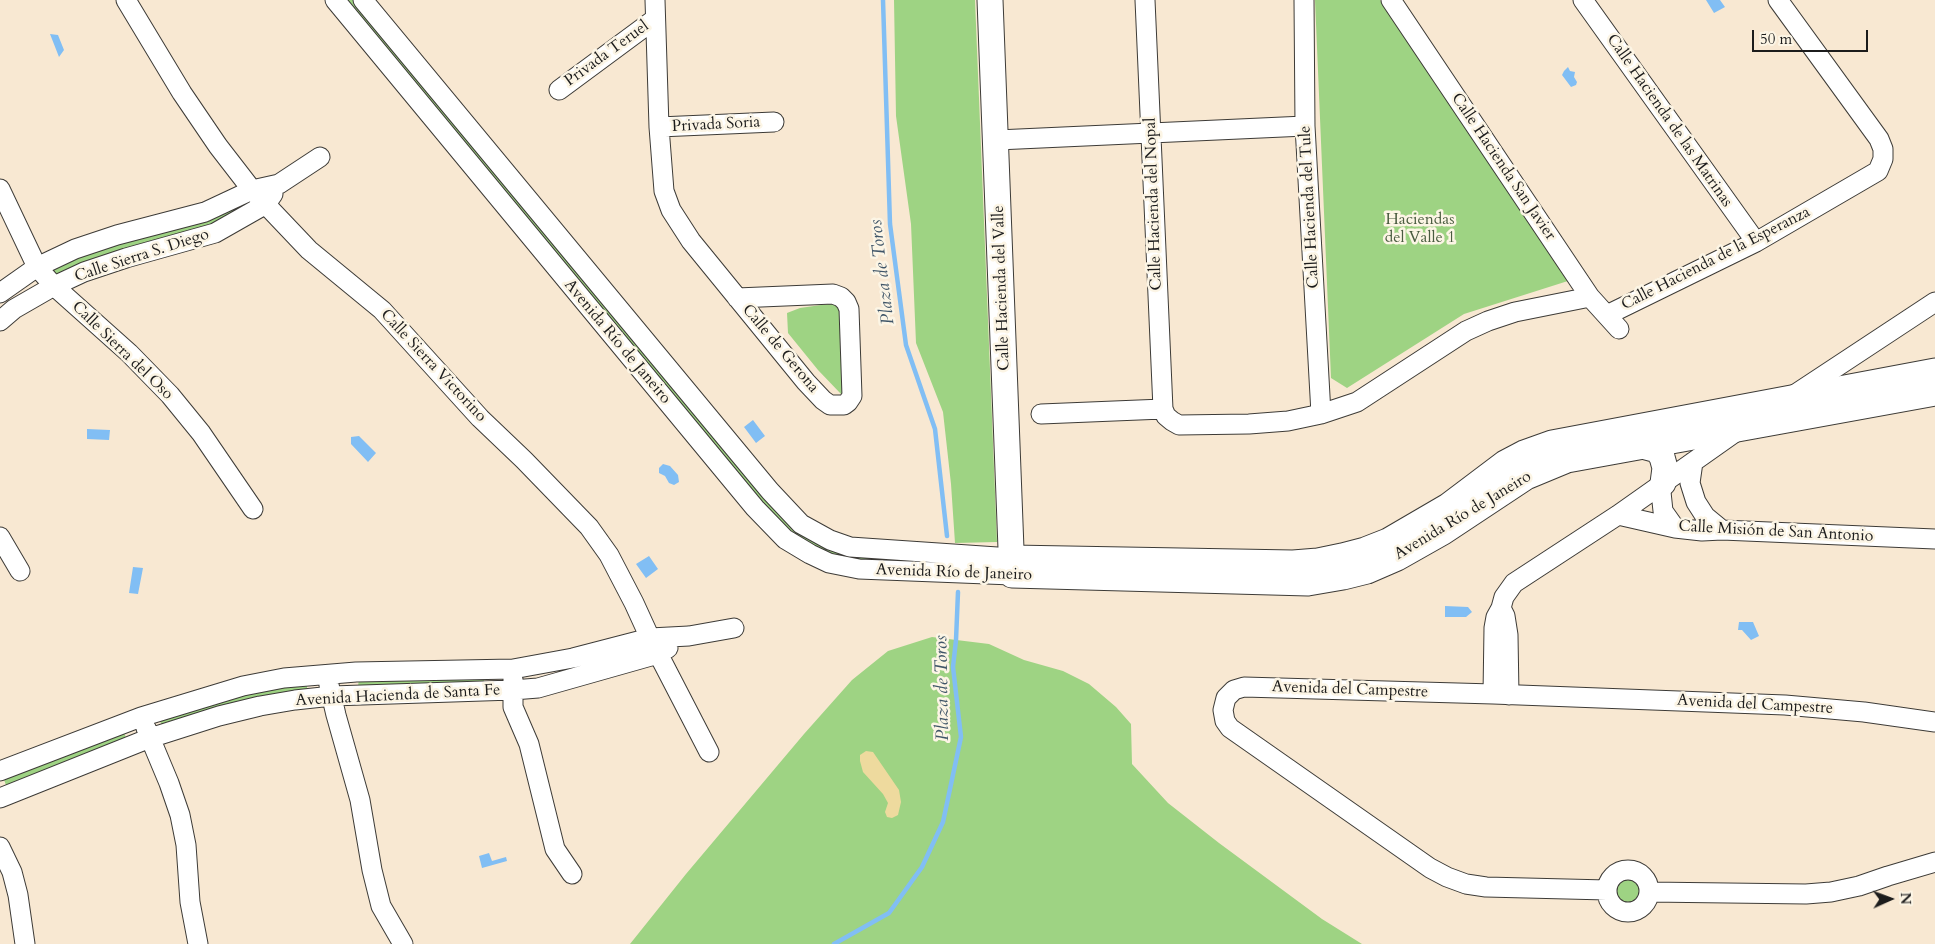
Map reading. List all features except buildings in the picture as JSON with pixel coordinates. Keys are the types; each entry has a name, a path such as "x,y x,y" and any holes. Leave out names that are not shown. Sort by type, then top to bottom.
{"main road":[{"name":"Calle Hacienda del Valle","path":"990,0 997,140 1012,567"},
{"name":"Avenida Río de Janeiro","path":"1012,567 1293,563 1334,558 1365,550 1388,541 1448,506 1505,463 1524,453 1552,443 1935,371"},
{"name":"Avenida Río de Janeiro","path":"1012,567 1308,583 1343,577 1367,571 1397,558 1443,532 1504,490 1542,469 1567,460 1935,393"},
{"path":"1642,446 1657,450 1662,457 1665,468 1663,483"}],"street":[{"name":"Calle Sierra Victorino","path":"126,0 182,94 218,146 252,190 310,250 382,310 480,418 589,527 609,555 710,752"},
{"name":"Avenida Río de Janeiro","path":"335,0 755,508 786,539 829,563 859,569 1012,567"},
{"name":"Avenida Río de Janeiro","path":"363,0 770,491 801,524 830,540 850,547 1012,567"},
{"path":"640,0 655,19"},
{"name":"Calle de Gerona","path":"655,0 659,127 664,191 671,210 691,240 738,298 823,400 830,405 838,406 848,402 852,396 848,309 846,302 841,297 833,294 738,298"},
{"name":"Calle Hacienda del Nopal","path":"1145,0 1163,409"},
{"name":"Calle Hacienda del Tule","path":"1304,0 1305,126 1321,414"},
{"name":"Calle Hacienda San Javier","path":"1392,0 1590,297 1619,329"},
{"name":"Calle Hacienda de las Matrinas","path":"1583,0 1756,242"},
{"name":"Calle Hacienda de la Esperanza","path":"1607,315 1756,242 1878,171 1883,160 1883,149 1879,139 1778,0"},
{"name":"Privada Teruel","path":"559,90 655,19"},
{"name":"Privada Soria","path":"659,127 774,122"},
{"path":"997,140 1305,126"},
{"name":"Calle Sierra S. Diego","path":"0,293 37,266 75,249 205,212 252,190 279,184 320,156"},
{"name":"Calle Sierra S. Diego","path":"0,321 14,309 54,286 84,272 215,233 266,204 279,184"},
{"name":"Calle Sierra del Oso","path":"0,189 37,266 54,286 129,353 170,395 201,433 253,509"},
{"path":"1041,414 1163,409 1166,416 1172,422 1179,425 1288,421 1321,414 1357,402 1466,331 1488,321 1515,312 1590,297"},
{"path":"1501,694 1508,635 1502,608 1504,597 1514,583 1618,515 1741,428 1935,302"},
{"path":"1693,462 1690,483 1696,502 1705,516 1722,530"},
{"path":"1663,483 1661,492 1663,511 1675,528"},
{"name":"Calle Misión de San Antonio","path":"1618,515 1675,528 1702,531 1722,530 1935,539"},
{"path":"0,537 20,571"},
{"path":"654,646 689,636 734,628"},
{"name":"Avenida Hacienda de Santa Fe","path":"0,771 141,717 243,686 284,678 327,673 513,669 654,646"},
{"name":"Avenida Hacienda de Santa Fe","path":"0,798 150,738 220,716 260,706 332,696 538,688 654,646"},
{"path":"513,669 513,707 529,744 555,849 572,874"},
{"path":"327,673 360,800 372,870 381,906 403,944"},
{"name":"Avenida del Campestre","path":"1607,890 1486,887 1466,884 1430,868 1230,728 1225,721 1223,710 1226,698 1234,690 1244,687 1501,694 1785,705 1864,712 1935,722"},
{"path":"141,717 169,783 180,815 186,845 190,902 198,944"},
{"path":"0,847 12,872 18,895 25,944"},
{"path":"1649,892 1806,894 1832,892 1859,886 1935,862"},
{"path":"1629,870 1641,875 1645,879 1649,892 1645,903 1630,912 1618,910 1610,901 1607,890 1612,878 1623,871 1629,870"}],"green space":[{"path":"344,0 354,0 650,355 802,531 1000,568 846,559 825,552 792,534 774,517"},
{"path":"894,0 975,0 997,542 955,543 943,412 916,343 911,224 896,116"},
{"name":"Haciendas del Valle 1","path":"1315,0 1380,0 1571,280 1464,314 1347,388 1331,378"},
{"path":"232,205 238,209 237,219 58,280 51,269 83,254"},
{"path":"835,303 851,317 852,390 841,394 818,370 788,333 787,313 800,308"},
{"path":"932,637 989,644 1024,660 1063,671 1089,684 1116,707 1131,724 1132,764 1168,803 1322,919 1362,944 630,944 686,874 852,680 888,651"},
{"path":"484,674 484,685 358,687 359,678"},
{"path":"307,681 307,692 162,727 159,717 217,700"},
{"path":"122,728 127,740 7,788 2,774"},
{"path":"1628,879 1633,880 1639,886 1639,896 1633,902 1628,903 1623,902 1617,896 1616,891 1617,886 1623,880"}],"sand":[{"path":"866,751 873,752 899,790 901,802 898,815 892,818 887,817 885,812 888,803 883,794 863,772 860,755"}],"water":[{"path":"1706,0 1720,0 1725,7 1714,13"},
{"path":"50,34 58,35 64,50 59,57"},
{"path":"1568,67 1570,71 1575,72 1574,77 1577,82 1576,85 1571,87 1562,75"},
{"path":"753,420 765,436 756,443 744,427"},
{"path":"87,429 110,430 109,440 87,439"},
{"path":"359,436 376,453 368,462 351,444 351,437"},
{"path":"663,464 670,466 678,475 679,482 674,485 669,483 665,476 659,473 659,468"},
{"path":"649,556 658,569 646,578 636,564"},
{"path":"133,567 143,568 138,594 129,593"},
{"path":"1445,606 1468,607 1472,612 1466,617 1445,617"},
{"path":"1739,622 1753,622 1759,636 1751,640 1742,630 1738,630"},
{"path":"489,853 492,861 506,857 507,861 482,868 479,856"}],"waterway":[{"name":"Plaza de Toros","path":"883,0 890,224 906,345 935,429 947,536"},
{"name":"Plaza de Toros","path":"834,944 889,913 922,867 943,822 961,737 953,667 958,592"}]}
